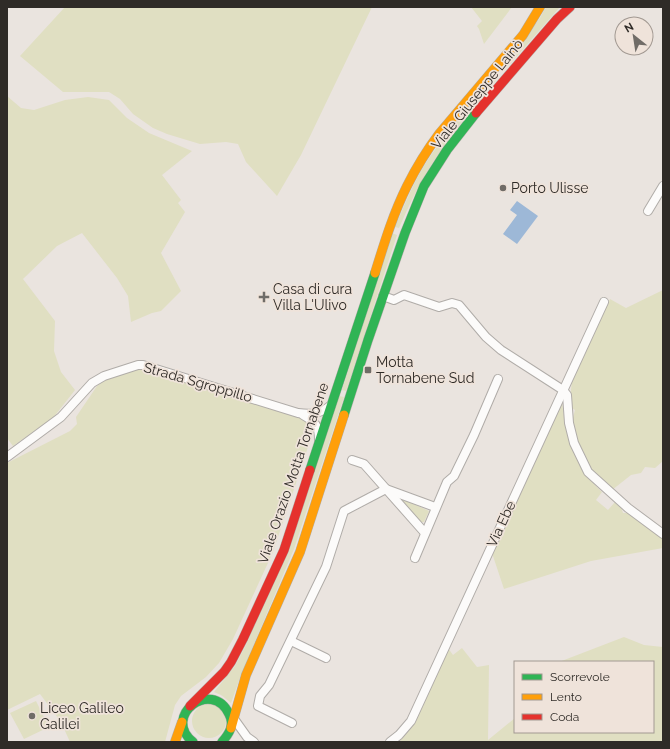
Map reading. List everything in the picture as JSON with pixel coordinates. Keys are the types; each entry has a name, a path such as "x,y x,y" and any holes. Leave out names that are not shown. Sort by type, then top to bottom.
{"main road":[{"name":"Viale Giuseppe Lainò","path":"373,276 390,227 407,186 429,148 444,128 523,35 540,7"},
{"name":"Viale Giuseppe Lainò","path":"383,296 405,233 424,186 447,150 472,118 557,19 570,7"},
{"name":"Viale Orazio Motta Tornabene","path":"175,742 184,716 190,706 224,672 231,662 244,639 284,550 373,276"},
{"name":"Viale Orazio Motta Tornabene","path":"222,742 229,734 233,724 246,674 300,552 383,296"},
{"path":"190,706 201,699 214,700 225,706 229,711 233,724"},
{"path":"184,716 184,729 187,736 193,742"}],"street":[{"path":"648,211 663,186"},
{"path":"383,296 394,300 404,295 439,307 452,303 459,305 479,329 501,350 563,390 567,395 569,422 574,443 588,472 628,508 663,534"},
{"name":"Via Ebe","path":"390,742 399,735 411,720 604,302"},
{"name":"Strada Sgroppillo","path":"7,457 61,416 92,383 104,376 138,365 143,365 298,413"},
{"path":"415,558 435,507 447,482 454,476 474,435 498,379"},
{"path":"298,413 316,414 324,411 331,405"},
{"path":"298,413 311,419 317,426 319,431 319,443"},
{"path":"352,460 364,464 424,533"},
{"path":"292,723 258,706 260,696 269,686 326,567 344,511 386,488 435,507"},
{"path":"291,641 326,658"},
{"path":"233,724 254,742"}],"green space":[{"path":"65,7 372,7 301,155 277,196 246,162 238,144 226,142 200,144 167,134 153,128 133,114 120,99 109,92 63,92 20,56"},
{"path":"471,7 512,7 484,44 477,26 482,21"},
{"path":"546,7 560,7 504,71 501,68 540,18"},
{"path":"496,74 499,77 440,151 419,186 399,228 395,227 424,166 449,130"},
{"path":"7,96 21,108 34,110 65,100 88,97 109,100 127,118 149,133 192,151 162,175 181,200 178,203 185,212 161,253 181,291 161,311 152,313 131,322 128,296 117,278 82,233 57,246 23,279 55,321 54,351 61,372 75,390 53,418 13,446 7,438"},
{"path":"392,233 397,235 346,391 342,390"},
{"path":"663,290 663,461 655,468 645,467 641,473 631,475 612,490 595,476 585,462 580,449 572,421 575,410 569,406 572,381 610,299 626,308"},
{"path":"138,368 143,368 298,416 305,420 314,429 273,552 233,639 219,663 206,677 181,696 175,705 165,742 70,742 61,722 40,694 7,710 7,463 70,431 77,424 76,417 97,386 105,380"},
{"path":"339,396 344,397 294,549 241,675 231,703 221,695 214,692 235,666 247,643"},
{"path":"562,401 566,427 573,451 584,472 602,492 596,500 608,510 615,502 621,507 623,513 629,513 663,538 663,548 591,561 504,589 492,553"},
{"path":"398,497 429,511 424,522 421,522"},
{"path":"624,637 644,645 663,647 663,742 399,742 411,727 448,648 453,655 462,648 477,667 489,665 488,740 514,719 514,733 654,733 654,661 562,661"},
{"path":"36,701 49,727 24,739 10,713"},
{"path":"206,704 212,704 221,709 225,715 225,727 221,733 212,738 206,738 197,733 192,724 192,718 197,709"}],"water":[{"path":"517,201 538,216 517,244 503,234 517,215 510,210"}],"traffic: fast":[{"path":"344,415 405,233 424,186 447,150 476,113"},
{"path":"310,470 375,273"},
{"path":"193,742 185,732 183,722 186,712 193,705 202,700 212,700 221,704 231,718 230,729 222,742"}],"traffic: slow":[{"path":"375,273 397,207 414,173 430,146 523,35 540,7"},
{"path":"231,728 246,675 300,552 344,415"},
{"path":"175,742 182,722"}],"traffic: jam":[{"path":"476,113 557,19 570,7"},
{"path":"190,706 224,672 243,639 284,550 310,470"}],"place":[{"name":"Porto Ulisse","path":"503,188"},
{"name":"Casa di cura Villa L'Ulivo","path":"264,297"},
{"name":"Motta Tornabene Sud","path":"368,370"},
{"name":"Liceo Galileo Galilei","path":"32,716"}]}
